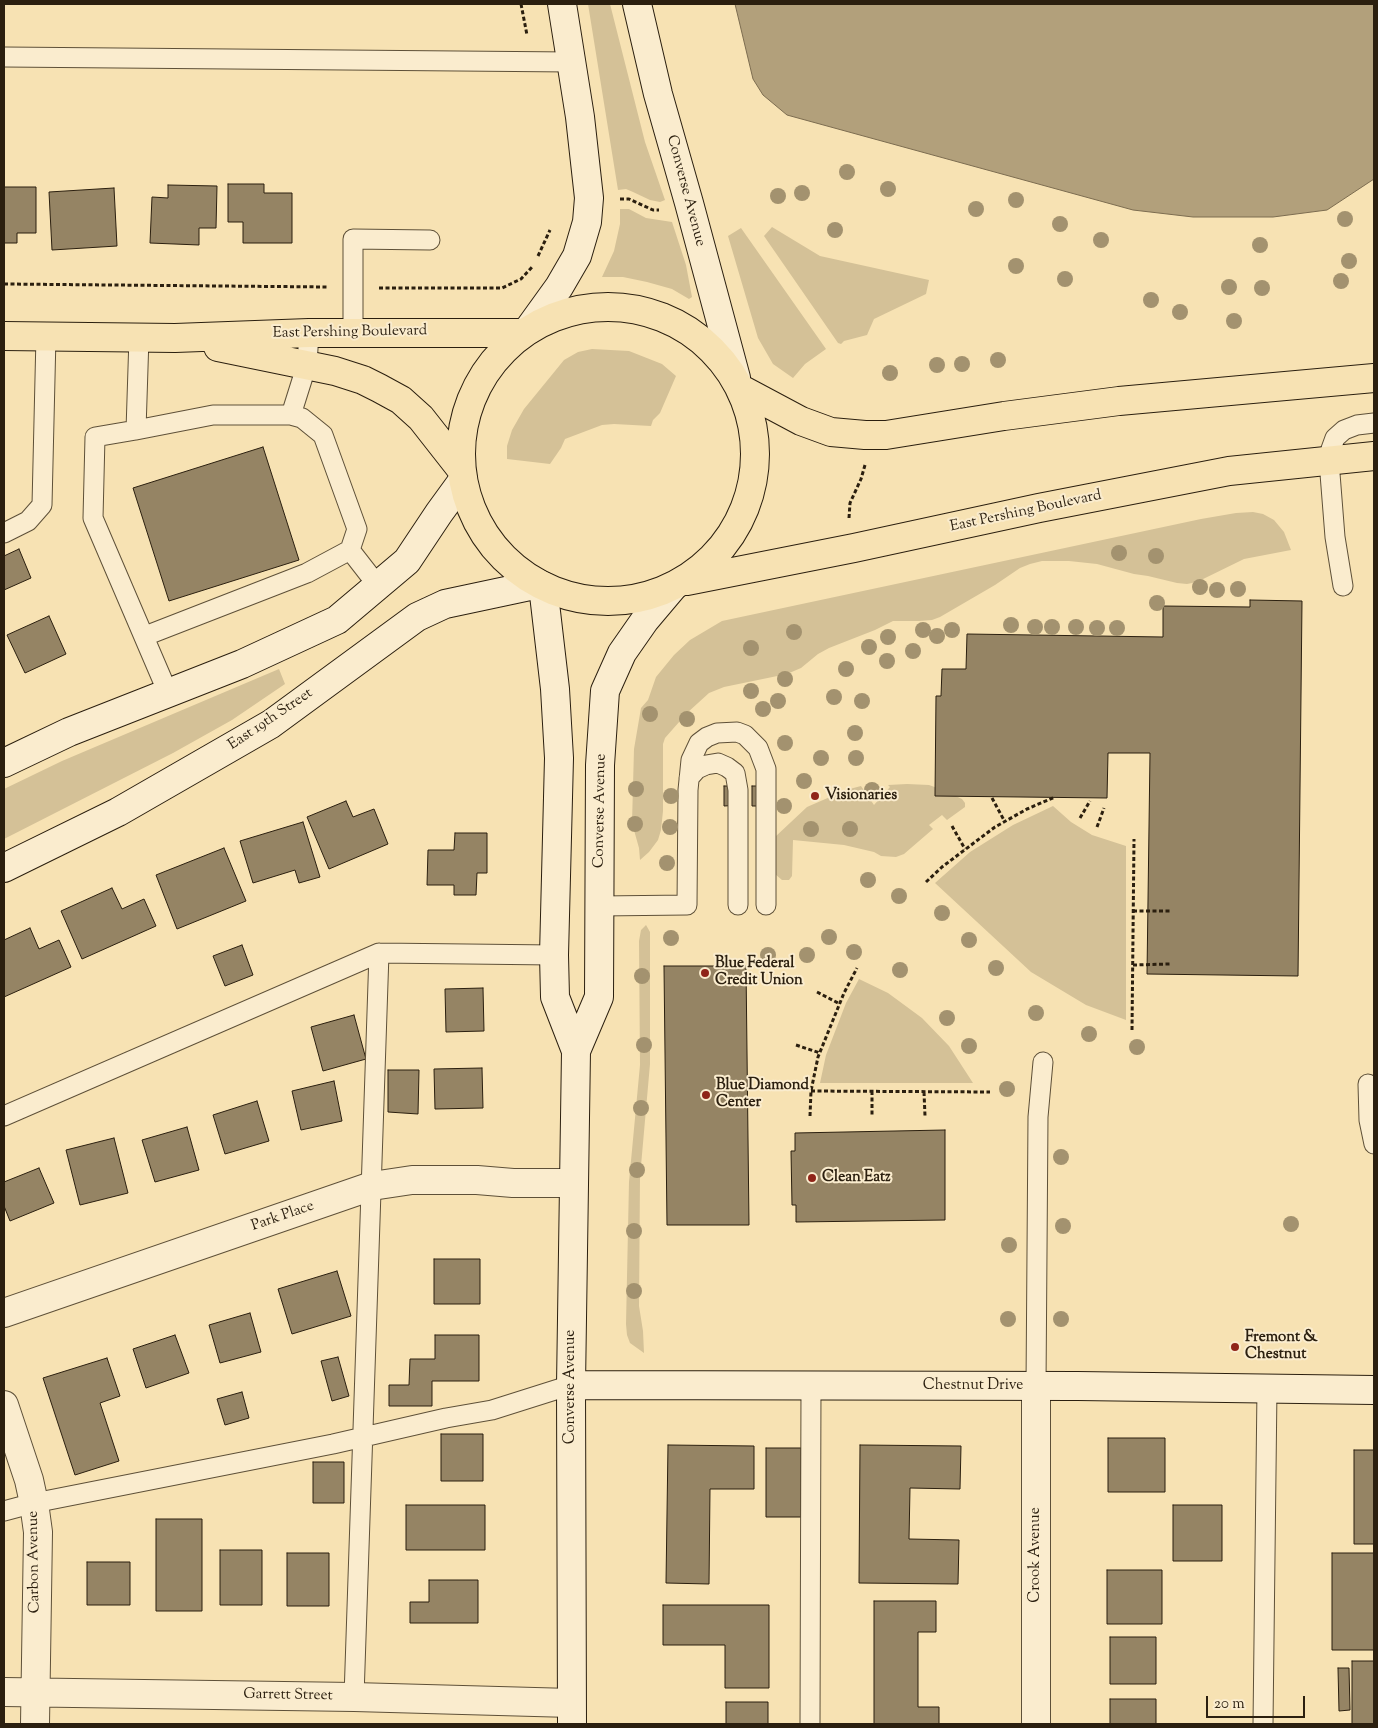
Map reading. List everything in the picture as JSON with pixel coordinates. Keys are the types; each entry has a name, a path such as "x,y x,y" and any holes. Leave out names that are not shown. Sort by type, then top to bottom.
{"main road":[{"path":"526,331 559,287 577,256 587,222 589,198 580,117 562,4"},
{"name":"Converse Avenue","path":"637,4 658,94 739,384"},
{"name":"East Pershing Boulevard","path":"676,585 707,564 728,541 744,513 754,483 756,450 752,419 739,384 718,354 696,335 670,320 642,310 612,306 582,308 554,317 526,331 498,356 474,392 465,417 461,442 462,474 469,502 475,516 490,542 504,559 521,573 541,585 574,597 607,601 640,598 676,585 1039,508 1230,471 1374,456"},
{"name":"East Pershing Boulevard","path":"4,336 175,338 309,332 526,331"},
{"name":"East Pershing Boulevard","path":"175,338 307,364 363,380 401,400 421,418 462,474"},
{"name":"East Pershing Boulevard","path":"739,384 801,421 831,432 886,435 1004,416 1119,401 1374,378"},
{"path":"4,764 69,732 242,664 337,620 408,561 462,474"},
{"name":"Converse Avenue","path":"541,585 555,689 559,758 554,955 555,997 576,1051"},
{"name":"East 19th Street","path":"4,868 118,812 271,724 417,616 445,604 541,585"},
{"name":"Converse Avenue","path":"571,1714 571,1386 576,1051 599,997 600,765 605,691 622,652 645,620 676,585"},
{"name":"Park Place","path":"4,1313 372,1186 412,1180 573,1183"},
{"name":"Chestnut Drive","path":"571,1386 1036,1386 1374,1390"},
{"name":"Crook Avenue","path":"1036,1386 1036,1724"},
{"name":"Carbon Avenue","path":"4,1405 29,1480 38,1532 35,1724"},
{"name":"Garrett Street","path":"4,1692 354,1697 571,1714"}],"lane":[{"path":"4,57 571,62"},
{"path":"353,332 353,239 430,240"},
{"path":"291,415 307,364 309,332"},
{"path":"4,532 28,521 42,504 46,336"},
{"path":"136,430 139,337"},
{"path":"144,636 307,573 350,550 357,529 323,435 302,418 291,415 214,415 95,437 93,518 168,693"},
{"path":"1343,586 1335,537 1329,461 1331,449 1335,438 1344,430 1358,425 1374,423"},
{"path":"350,550 378,586"},
{"path":"600,906 687,905 691,760 694,750 707,737 717,733 736,732 745,735 758,748 766,769 766,905"},
{"path":"690,778 697,769 718,763 735,773 738,790 738,905"},
{"path":"354,1697 379,954"},
{"path":"4,1116 379,954 554,955"},
{"path":"1036,1386 1038,1117 1043,1062"},
{"path":"1368,1084 1369,1120 1374,1144"},
{"path":"4,1511 492,1410 571,1386"},
{"path":"810,1724 811,1386"},
{"path":"1263,1724 1267,1388"}],"path":[{"path":"614,199 629,199 653,210 661,210"},
{"path":"849,518 850,504 865,467 865,457"},
{"path":"926,882 965,849 1005,822 1027,809 1055,797"},
{"path":"992,798 1005,822"},
{"path":"1080,818 1090,801"},
{"path":"1096,827 1104,808"},
{"path":"952,826 965,849"},
{"path":"1132,1030 1134,839"},
{"path":"1133,911 1170,911"},
{"path":"1133,965 1170,964"},
{"path":"810,1116 811,1091 820,1053 857,968"},
{"path":"817,992 840,1004"},
{"path":"796,1045 820,1053"},
{"path":"811,1091 990,1092"},
{"path":"872,1091 872,1116"},
{"path":"924,1092 925,1116"}],"shaded area":[{"path":"588,4 610,4 645,142 665,200 660,202 650,200 626,189 618,190"},
{"path":"735,4 1374,4 1374,179 1327,210 1273,217 1193,217 1133,210 787,115 763,95 753,79"},
{"path":"620,209 629,209 646,218 672,222 686,265 692,297 689,299 672,289 647,282 623,277 602,277 614,251 620,224"},
{"path":"772,227 820,256 929,280 926,294 874,319 867,335 844,341 841,344 838,343 764,236"},
{"path":"741,228 826,349 805,364 793,378 773,364 758,338 728,236"},
{"path":"592,349 629,351 662,364 676,376 660,413 653,420 651,426 602,425 565,439 550,464 507,459 507,446 512,430 524,409 564,360 578,352"},
{"path":"1253,512 1263,514 1274,520 1284,532 1291,550 1244,559 1197,582 1187,584 1134,574 1097,564 1042,561 1020,568 940,617 932,620 893,621 829,648 818,654 801,668 787,674 724,687 709,693 687,713 665,738 663,744 663,811 661,830 658,840 640,860 639,848 632,823 634,749 641,708 648,700 656,677 674,655 690,640 722,621 1201,519"},
{"path":"279,669 285,684 232,720 173,753 4,839 4,789 62,761"},
{"path":"888,785 929,785 943,790 962,799 965,807 947,820 942,815 929,825 933,829 904,854 896,857 881,856 874,852 844,845 793,840 792,876 789,880 782,880 775,874 775,837 807,807 846,790 861,786 874,805 890,787"},
{"path":"1053,806 1071,822 1092,835 1126,846 1126,1020 1086,1005 1031,972 935,883 970,852 1013,825"},
{"path":"646,925 650,932 650,1064 640,1177 639,1306 644,1353 630,1343 626,1324 629,1182 640,1065 639,941 641,930"},
{"path":"859,979 888,993 922,1018 949,1046 973,1083 820,1083 826,1055 846,1003"}],"building":[{"path":"228,184 264,184 264,193 292,193 292,243 243,243 243,222 228,222"},
{"path":"168,185 217,186 216,228 199,228 199,245 150,243 152,197 168,198"},
{"path":"4,187 36,187 36,233 17,233 17,243 4,243"},
{"path":"114,188 117,246 52,250 49,192"},
{"path":"263,447 299,560 169,601 133,488"},
{"path":"19,549 31,578 4,590 4,556"},
{"path":"1250,600 1302,601 1298,976 1147,974 1150,753 1108,753 1107,798 935,796 936,696 941,696 942,669 966,669 967,634 1163,637 1163,606 1250,607"},
{"path":"49,616 66,654 25,673 7,635"},
{"path":"724,786 741,786 741,805 724,806"},
{"path":"752,786 769,786 769,806 752,806"},
{"path":"346,801 353,817 374,809 388,844 329,869 307,817"},
{"path":"303,822 320,877 299,883 295,870 253,883 240,841"},
{"path":"455,833 487,833 487,873 477,873 476,895 454,895 454,885 427,885 428,850 454,850"},
{"path":"224,848 246,901 177,929 156,875"},
{"path":"112,888 122,909 144,899 156,926 82,959 61,911"},
{"path":"30,928 39,949 59,940 71,967 4,997 4,940"},
{"path":"242,945 253,975 225,986 213,956"},
{"name":"Blue Diamond Center","path":"664,966 746,966 749,1225 667,1225"},
{"path":"483,988 484,1031 446,1032 445,989"},
{"path":"354,1015 366,1059 323,1071 311,1027"},
{"path":"482,1068 483,1108 435,1109 434,1069"},
{"path":"388,1070 419,1070 418,1114 388,1112"},
{"path":"334,1081 342,1121 301,1130 292,1091"},
{"path":"257,1101 269,1141 225,1154 213,1115"},
{"path":"187,1127 199,1170 155,1182 142,1140"},
{"name":"Blue Diamond Center","path":"945,1130 945,1220 796,1222 796,1205 792,1205 791,1151 795,1151 795,1133"},
{"path":"114,1138 128,1193 80,1205 66,1150"},
{"path":"39,1168 54,1203 10,1221 4,1206 4,1182"},
{"path":"434,1259 480,1259 480,1304 434,1304"},
{"path":"337,1271 351,1316 292,1334 278,1289"},
{"path":"250,1313 261,1352 220,1363 209,1325"},
{"path":"175,1335 189,1373 146,1388 133,1349"},
{"path":"435,1335 479,1335 479,1381 432,1381 432,1406 389,1406 389,1385 409,1385 410,1359 435,1359"},
{"path":"338,1357 349,1396 332,1401 321,1361"},
{"path":"107,1358 120,1396 100,1403 119,1461 75,1475 43,1378"},
{"path":"242,1392 249,1418 225,1425 217,1399"},
{"path":"441,1434 483,1434 483,1481 441,1481"},
{"path":"1108,1438 1165,1438 1165,1492 1108,1492"},
{"path":"668,1445 754,1446 754,1489 710,1489 709,1584 666,1583"},
{"path":"860,1445 961,1446 960,1489 910,1488 909,1539 959,1540 958,1584 859,1583"},
{"path":"766,1448 801,1448 801,1517 766,1517"},
{"path":"1354,1450 1374,1450 1374,1544 1354,1544"},
{"path":"313,1462 344,1462 344,1503 313,1503"},
{"path":"406,1505 485,1505 485,1550 406,1550"},
{"path":"1173,1505 1222,1505 1222,1561 1173,1561"},
{"path":"156,1519 202,1519 202,1611 156,1611"},
{"path":"220,1550 262,1550 262,1605 220,1605"},
{"path":"287,1553 329,1553 329,1606 287,1606"},
{"path":"1332,1553 1374,1553 1374,1650 1332,1650"},
{"path":"87,1562 130,1562 130,1605 87,1605"},
{"path":"1107,1570 1162,1570 1162,1624 1107,1624"},
{"path":"429,1580 478,1580 478,1623 410,1623 410,1602 429,1602"},
{"path":"874,1601 936,1601 936,1632 918,1632 918,1707 939,1707 939,1724 874,1724"},
{"path":"663,1605 769,1605 769,1688 725,1688 725,1645 663,1645"},
{"path":"1110,1637 1156,1637 1156,1684 1110,1684"},
{"path":"1352,1661 1374,1661 1374,1724 1352,1724"},
{"path":"1338,1668 1349,1668 1350,1710 1339,1711"},
{"path":"1110,1699 1156,1699 1156,1724 1110,1724"},
{"path":"726,1702 768,1702 768,1724 726,1724"}],"place":[{"name":"Visionaries","path":"815,796"},
{"name":"Blue Federal Credit Union","path":"705,973"},
{"name":"Blue Diamond Center","path":"706,1095"},
{"name":"Clean Eatz","path":"812,1178"},
{"name":"Fremont & Chestnut","path":"1235,1347"}]}
